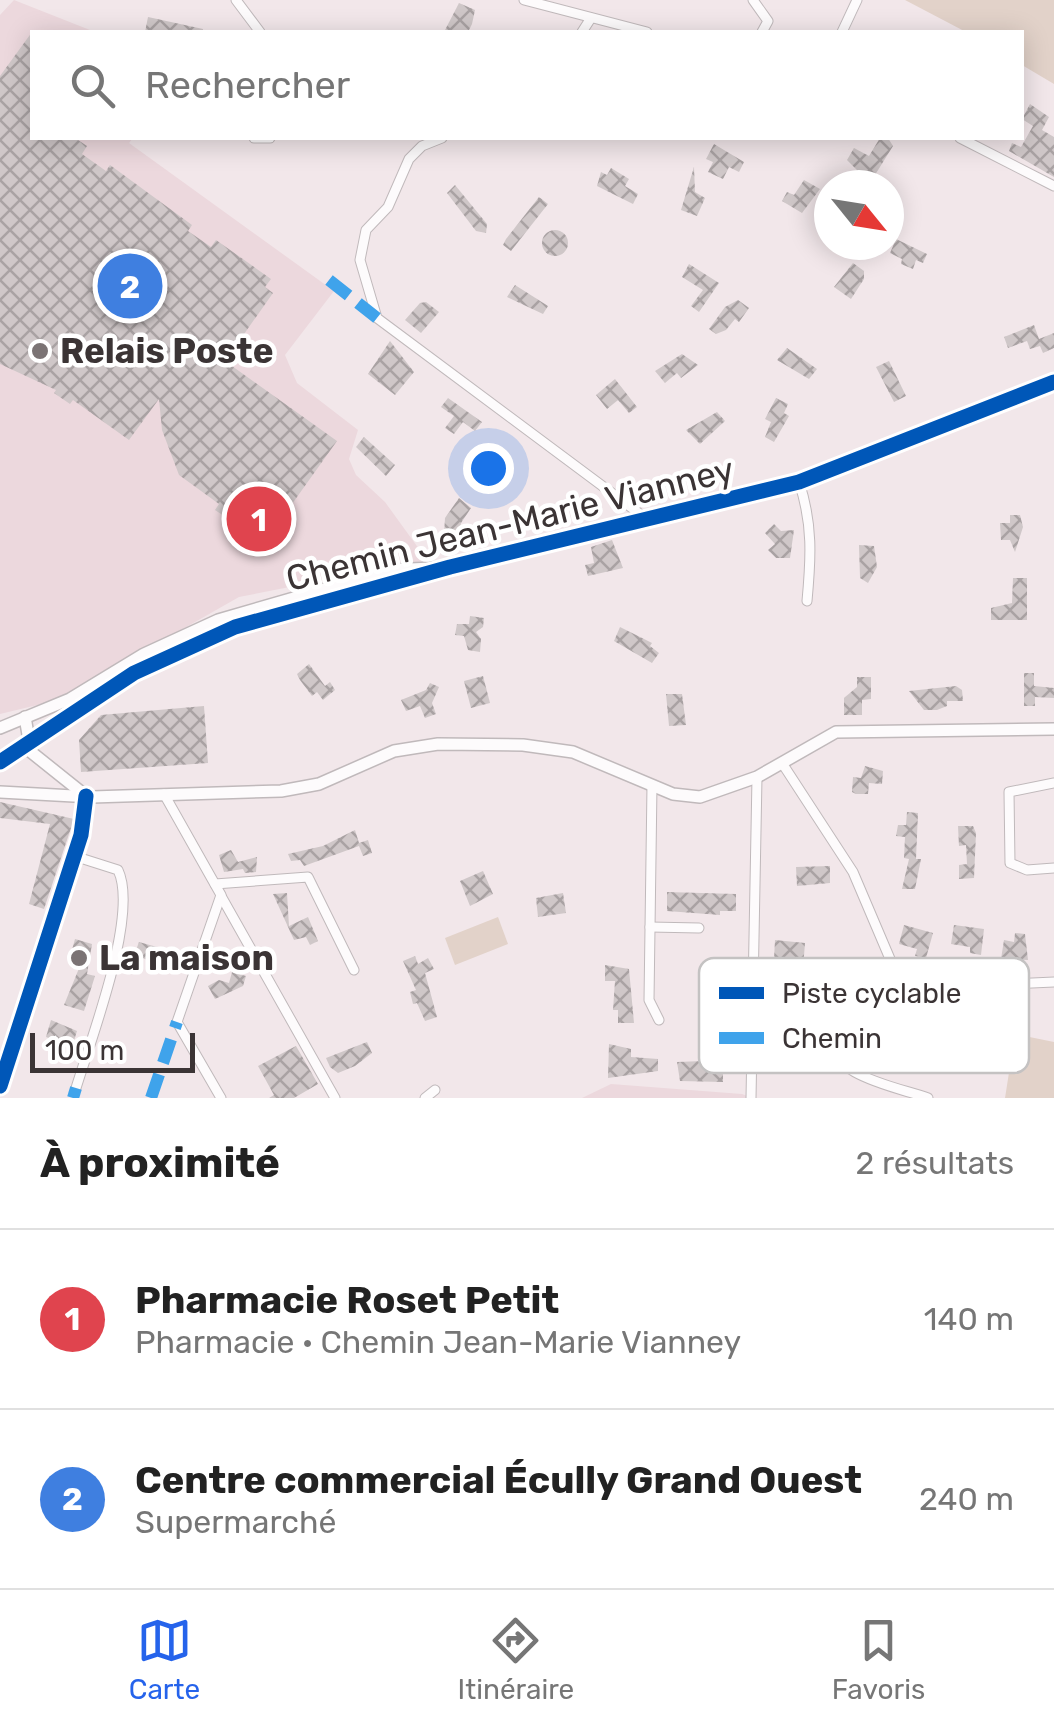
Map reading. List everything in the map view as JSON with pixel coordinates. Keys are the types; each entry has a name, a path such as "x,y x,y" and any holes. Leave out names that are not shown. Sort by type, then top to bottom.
{"street":[{"path":"236,0 258,30"},
{"path":"524,0 639,30"},
{"path":"753,0 768,21 763,30"},
{"path":"843,30 857,0"},
{"path":"583,30 591,18"},
{"path":"437,140 422,146 409,159 388,207 366,230 360,260 377,318 648,520"},
{"path":"964,140 1054,186"},
{"name":"Chemin Jean-Marie Vianney","path":"0,728 70,699 193,630 274,609 391,570 450,567 800,482 1054,382"},
{"path":"800,482 810,516 813,546 806,601"},
{"name":"Chemin Jean-Marie Vianney","path":"0,762 134,673 255,614"},
{"path":"25,718 31,752 86,796"},
{"path":"0,792 86,796 281,791 320,784 394,751 438,744 550,747 596,759 652,786 700,797 757,777 836,732 1054,729"},
{"path":"782,763 853,872 890,958"},
{"path":"754,958 757,777"},
{"path":"1054,784 1009,792 1007,804 1010,862 1027,870 1054,868"},
{"path":"652,786 649,1000 659,1020"},
{"path":"164,794 335,1098"},
{"path":"0,1086 74,856 86,796"},
{"path":"74,856 118,870 124,884 119,946 76,1088"},
{"path":"215,884 308,877 354,970"},
{"path":"221,895 176,1022 221,1098"},
{"path":"650,926 699,928"},
{"path":"1029,983 1054,982"},
{"path":"751,1073 751,1098"},
{"path":"858,1073 928,1098"},
{"path":"425,1098 434,1090"}],"shaded area":[{"path":"14,0 90,30 30,30 30,140 131,140 129,143 334,291 285,355 297,383 358,430 349,459 356,475 385,502 427,560 239,597 58,700 0,714 0,15"},
{"path":"905,0 1054,0 1054,84 1024,66 1024,30 962,30"},
{"path":"498,917 508,944 455,965 445,938"},
{"path":"1029,1037 1054,1042 1054,1098 1005,1098 1009,1073 1029,1073"},
{"path":"611,1084 742,1094 752,1098 582,1098"}],"building":[{"path":"459,3 475,10 469,30 445,30"},
{"path":"148,17 203,29 203,30 145,30"},
{"path":"30,35 30,140 78,140 87,146 82,154 106,171 110,165 192,225 188,231 211,247 216,240 271,279 265,287 273,293 225,361 337,441 267,539 237,517 233,522 215,510 219,504 179,475 162,430 159,399 129,440 73,400 70,404 54,393 56,390 0,364 0,76"},
{"path":"1030,104 1049,117 1042,130 1054,137 1054,177 1009,151 1012,143 1021,147 1033,126 1024,120"},
{"path":"879,140 889,140 893,146 878,170 857,170 847,160 854,148 869,156"},
{"path":"714,144 744,162 739,172 729,167 723,179 708,172 713,162 706,159"},
{"path":"694,167 695,192 705,198 697,216 681,210"},
{"path":"611,168 629,179 625,186 638,194 633,204 597,186 601,172 607,175"},
{"path":"804,180 814,186 814,197 802,213 782,201 787,192 794,195"},
{"path":"455,185 487,224 486,233 476,231 447,193"},
{"path":"539,197 548,204 511,251 503,245 506,239"},
{"path":"555,230 564,234 568,243 564,252 555,256 546,252 542,243 546,234"},
{"path":"904,243 927,254 923,263 916,260 913,269 901,264"},
{"path":"853,263 864,271 864,279 851,299 834,287"},
{"path":"689,264 719,283 699,312 691,306 703,290 682,277"},
{"path":"515,285 548,306 543,314 507,297"},
{"path":"738,300 749,308 739,322 735,319 726,330 716,334 709,329 725,307"},
{"path":"426,302 439,312 421,333 405,320 420,303"},
{"path":"1034,325 1039,339 1054,333 1054,348 1043,353 1040,346 1030,349 1027,341 1008,348 1004,337"},
{"path":"390,341 414,372 395,395 368,374"},
{"path":"787,348 817,369 809,379 777,360"},
{"path":"682,354 698,365 681,378 677,373 665,383 655,371"},
{"path":"889,361 906,396 894,402 876,367"},
{"path":"615,379 637,407 629,413 618,400 607,409 596,395"},
{"path":"448,398 482,422 475,431 463,422 454,434 445,428 454,416 441,407"},
{"path":"776,398 788,404 784,413 789,416 774,442 765,437 771,422 765,419"},
{"path":"717,412 725,421 700,444 686,430"},
{"path":"364,437 395,465 386,476 356,447"},
{"path":"477,447 505,467 497,479 484,469 479,475 464,464"},
{"path":"459,498 471,508 461,523 459,535 444,534 445,518"},
{"path":"1010,515 1020,515 1023,527 1015,552 1010,540 1001,540 1000,523 1010,523"},
{"path":"774,524 781,531 794,530 790,558 776,558 768,550 775,544 765,533"},
{"path":"612,540 623,568 588,576 585,565 594,563 591,547"},
{"path":"859,545 874,546 877,567 868,583 860,578"},
{"path":"1013,578 1027,578 1027,620 991,620 991,608 1012,603"},
{"path":"470,616 484,618 483,627 476,632 481,639 480,652 468,650 464,636 455,635 457,624 469,624"},
{"path":"620,627 652,643 650,646 659,653 652,663 614,641"},
{"path":"309,664 325,686 330,682 335,690 323,700 317,692 312,696 297,674"},
{"path":"1024,673 1034,673 1034,686 1054,688 1054,698 1035,697 1035,706 1024,706"},
{"path":"483,676 490,703 471,708 464,681"},
{"path":"857,677 871,677 871,699 862,700 862,715 844,715 844,698 857,687"},
{"path":"430,683 439,687 432,703 436,714 425,718 420,706 406,711 401,700 426,690"},
{"path":"956,686 962,690 963,701 947,701 947,706 937,710 924,710 909,691"},
{"path":"666,694 682,694 686,725 669,726"},
{"path":"204,706 208,763 81,772 79,740 101,715"},
{"path":"865,766 883,771 882,784 869,783 868,794 856,794 852,792 853,777 861,778"},
{"path":"0,802 74,819 44,909 29,904 50,824 0,818"},
{"path":"907,812 918,813 916,859 921,859 915,889 902,889 909,859 904,858 905,837 896,836 898,825 906,825"},
{"path":"958,826 973,826 976,833 974,878 959,879 959,865 967,864 966,845 959,846"},
{"path":"355,830 359,843 368,840 372,853 363,856 359,846 304,866 300,860 291,861 288,854 323,846"},
{"path":"231,850 238,862 257,857 256,872 224,872 219,855"},
{"path":"830,866 830,883 797,886 796,867"},
{"path":"483,871 493,894 470,906 460,881"},
{"path":"667,892 736,894 736,911 720,911 720,915 667,911"},
{"path":"287,893 289,926 308,917 318,941 310,945 306,937 294,940 273,894"},
{"path":"563,893 566,913 538,917 536,898"},
{"path":"904,925 933,933 926,958 915,956 917,949 899,944"},
{"path":"954,925 984,929 981,955 970,953 970,947 951,944"},
{"path":"1015,933 1025,934 1028,958 1001,958 1004,940 1014,942"},
{"path":"75,939 92,944 87,974 95,976 84,1011 64,1005 82,961 70,957"},
{"path":"775,940 805,943 804,958 774,958"},
{"path":"139,942 164,949 162,953 183,961 180,971 142,958 140,964 132,961"},
{"path":"415,956 418,964 428,958 434,969 425,973 437,1017 425,1021 417,1003 413,1004 410,992 416,990 403,961"},
{"path":"605,965 629,969 634,1023 618,1023 618,1010 613,1010 615,981 605,981"},
{"path":"232,972 246,976 243,986 215,999 208,986 219,980 229,983"},
{"path":"51,1020 77,1031 72,1047 46,1037"},
{"path":"367,1042 372,1053 355,1066 338,1073 330,1067 326,1058"},
{"path":"609,1044 631,1049 631,1057 658,1059 658,1071 608,1078"},
{"path":"296,1046 318,1084 294,1098 269,1098 274,1095 258,1066"},
{"path":"699,1061 699,1073 723,1073 723,1082 680,1081 677,1062"}],"marked path":[{"path":"329,280 377,318"},
{"path":"151,1098 177,1022"},
{"path":"73,1098 76,1088"}],"cycle path":[{"path":"0,762 134,673 235,627 450,567 799,482 1054,382"},
{"path":"0,1086 81,835 86,796"}],"place":[{"name":"Centre commercial Écully Grand Ouest","path":"130,286"},
{"name":"Relais Poste","path":"40,351"},
{"name":"Pharmacie Roset Petit","path":"259,519"},
{"name":"La maison","path":"79,958"}]}
